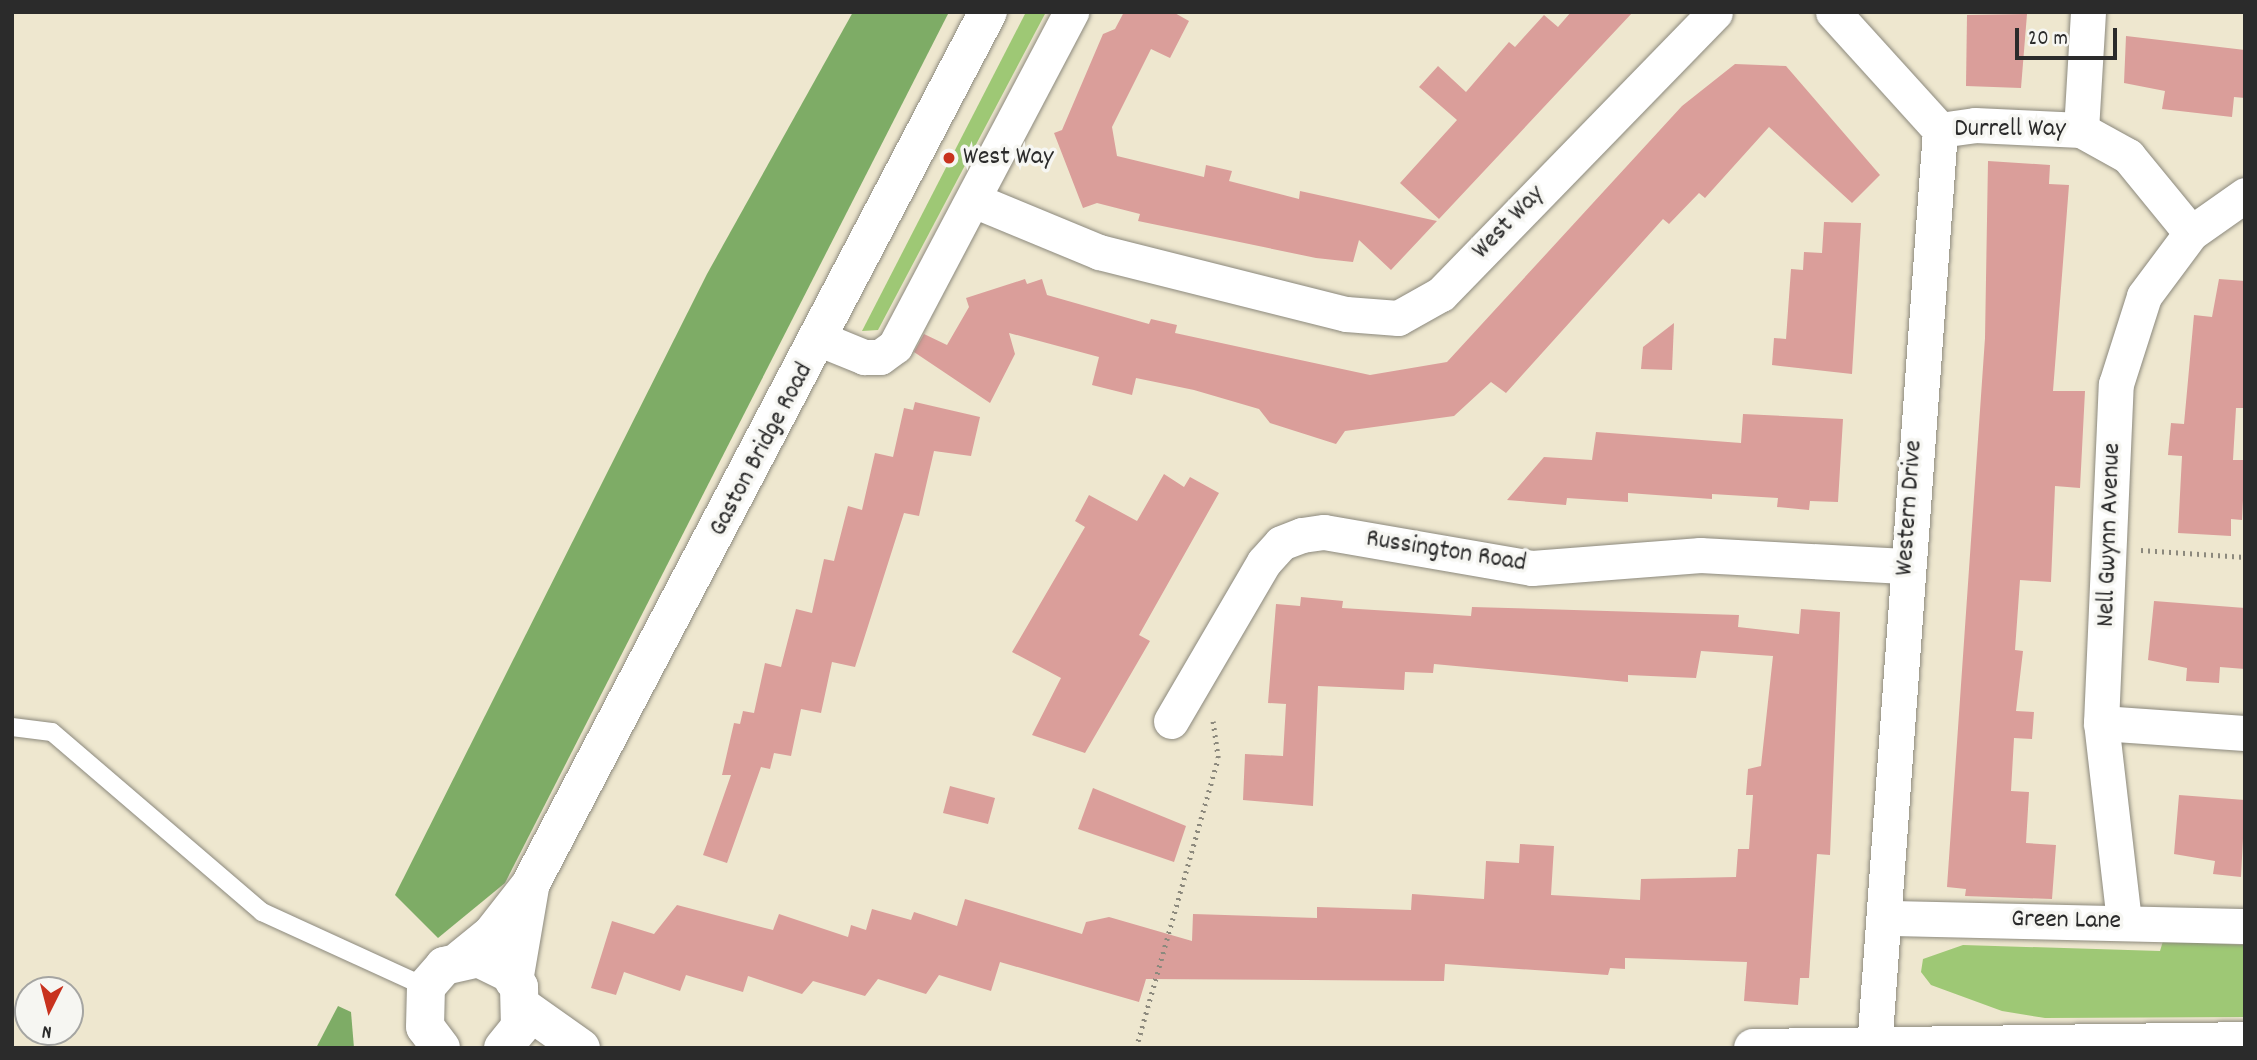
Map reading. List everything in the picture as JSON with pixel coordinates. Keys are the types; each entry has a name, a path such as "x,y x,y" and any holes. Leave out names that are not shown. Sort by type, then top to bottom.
{"main road":[{"name":"Gaston Bridge Road","path":"426,987 491,935 530,885 820,340 988,12"},
{"name":"Gaston Bridge Road","path":"503,1048 520,1027 519,994 530,885"},
{"path":"461,959 495,963 519,994 581,1048"},
{"path":"426,987 430,1041"},
{"path":"1753,1048 2245,1041"}],"street":[{"path":"820,340 864,357 880,356 895,346 976,201 1071,12"},
{"name":"West Way","path":"976,201 1099,252 1346,314 1398,318 1441,294 1715,12"},
{"path":"1833,12 1940,130"},
{"name":"Durrell Way","path":"2081,130 2088,12"},
{"name":"Durrell Way","path":"1940,130 1975,125 2081,130 2128,156 2192,233"},
{"name":"Western Drive","path":"1874,1046 1888,918 1905,566 1940,130"},
{"name":"Nell Gwynn Avenue","path":"2124,921 2101,723 2116,384 2126,341 2144,296 2192,233 2245,195"},
{"name":"Russington Road","path":"1171,721 1264,562 1281,543 1302,534 1324,532 1532,568 1700,555 1905,566"},
{"path":"2101,723 2245,733"},
{"name":"Green Lane","path":"1888,918 2124,921 2245,926"}],"lane":[{"path":"12,727 52,732 262,912 426,987"}],"path":[{"path":"2110,540 2134,550 2245,557"},
{"path":"1136,1048 1219,758 1204,666"}],"green space":[{"path":"853,12 949,12 505,883 438,938 395,895 707,274"},
{"path":"1026,12 1046,12 878,330 862,331"},
{"path":"2163,941 2245,945 2245,1017 2045,1018 2002,1011 1931,985 1921,972 1923,959 1963,945 2160,951"},
{"path":"338,1006 351,1012 354,1048 316,1048"}],"building":[{"path":"1124,12 1173,12 1189,21 1170,58 1151,49 1112,127 1117,156 1204,177 1206,165 1232,171 1229,181 1299,199 1300,191 1437,221 1391,270 1359,240 1353,262 1316,258 1138,221 1140,214 1097,203 1083,208 1054,133 1062,130 1103,34 1115,29"},
{"path":"1571,12 1633,12 1439,219 1400,183 1457,120 1419,87 1438,66 1466,92 1509,42 1515,47 1544,15 1558,27"},
{"path":"2027,14 2021,88 1966,86 1967,15"},
{"path":"2126,36 2245,50 2245,98 2234,97 2232,117 2162,109 2165,91 2124,83"},
{"path":"1735,64 1786,66 1880,175 1852,203 1769,127 1705,198 1699,193 1669,224 1663,219 1506,393 1491,382 1454,416 1345,431 1336,444 1270,423 1259,409 1194,390 1136,378 1132,395 1092,385 1099,357 1009,333 1015,354 990,403 914,352 924,334 947,345 969,307 966,298 1025,279 1027,284 1042,279 1047,295 1149,324 1151,319 1177,325 1175,333 1370,375 1447,362 1682,106"},
{"path":"1988,161 2050,165 2049,184 2069,185 2053,391 2085,391 2080,488 2055,486 2051,582 2020,580 2015,650 2023,651 2016,711 2034,712 2032,739 2014,738 2011,791 2029,792 2026,843 2056,845 2052,899 1965,896 1966,889 1947,887 1985,338"},
{"path":"1824,222 1861,223 1852,374 1772,365 1774,338 1786,339 1791,269 1803,270 1804,252 1822,253"},
{"path":"2219,279 2245,281 2245,408 2236,408 2233,460 2245,460 2242,520 2231,519 2231,536 2178,533 2182,456 2168,455 2171,423 2184,424 2194,315 2212,317"},
{"path":"1674,323 1672,370 1641,369 1643,347"},
{"path":"915,402 980,417 971,456 934,451 919,516 904,513 855,667 832,662 821,713 801,709 791,756 774,753 770,769 761,767 727,863 703,855 731,775 722,775 734,723 740,724 743,711 754,713 765,663 781,667 796,609 812,613 824,559 834,561 848,506 862,510 875,453 893,457 904,408 913,410"},
{"path":"1743,414 1843,419 1838,502 1810,501 1809,510 1777,507 1778,498 1712,494 1712,499 1628,493 1628,502 1567,498 1566,505 1507,500 1544,457 1592,460 1596,432 1741,443"},
{"path":"1164,474 1184,487 1190,477 1219,493 1139,635 1150,641 1085,753 1032,735 1061,678 1012,652 1085,527 1075,521 1089,495 1137,521"},
{"path":"1301,597 1343,601 1342,608 1471,616 1472,607 1739,615 1738,627 1799,634 1801,609 1840,612 1830,855 1817,854 1809,978 1800,978 1798,1005 1744,1001 1747,962 1625,958 1625,969 1610,968 1608,975 1445,964 1444,981 1146,979 1139,1002 1000,962 991,991 939,975 926,994 878,979 865,996 813,981 802,994 748,976 743,992 686,975 680,991 624,972 616,995 591,988 612,921 654,934 677,905 773,930 779,914 848,937 851,925 866,930 872,909 911,920 914,912 957,926 965,899 1082,934 1086,922 1109,917 1192,941 1193,914 1317,918 1317,907 1411,910 1412,894 1484,899 1486,861 1519,863 1520,844 1554,846 1551,895 1640,900 1641,879 1736,877 1738,849 1749,849 1753,795 1746,795 1748,769 1761,766 1773,656 1701,651 1696,678 1628,675 1628,682 1434,664 1433,673 1405,672 1404,690 1318,686 1313,806 1243,800 1245,754 1283,756 1286,704 1268,703 1276,604 1300,606"},
{"path":"2154,601 2245,608 2245,669 2220,667 2219,683 2186,681 2187,668 2148,660"},
{"path":"950,786 995,798 988,824 943,813"},
{"path":"1093,788 1186,826 1174,862 1078,829"},
{"path":"2179,795 2245,800 2241,877 2213,874 2215,861 2174,854"}],"place":[{"name":"West Way","path":"949,158"}]}
